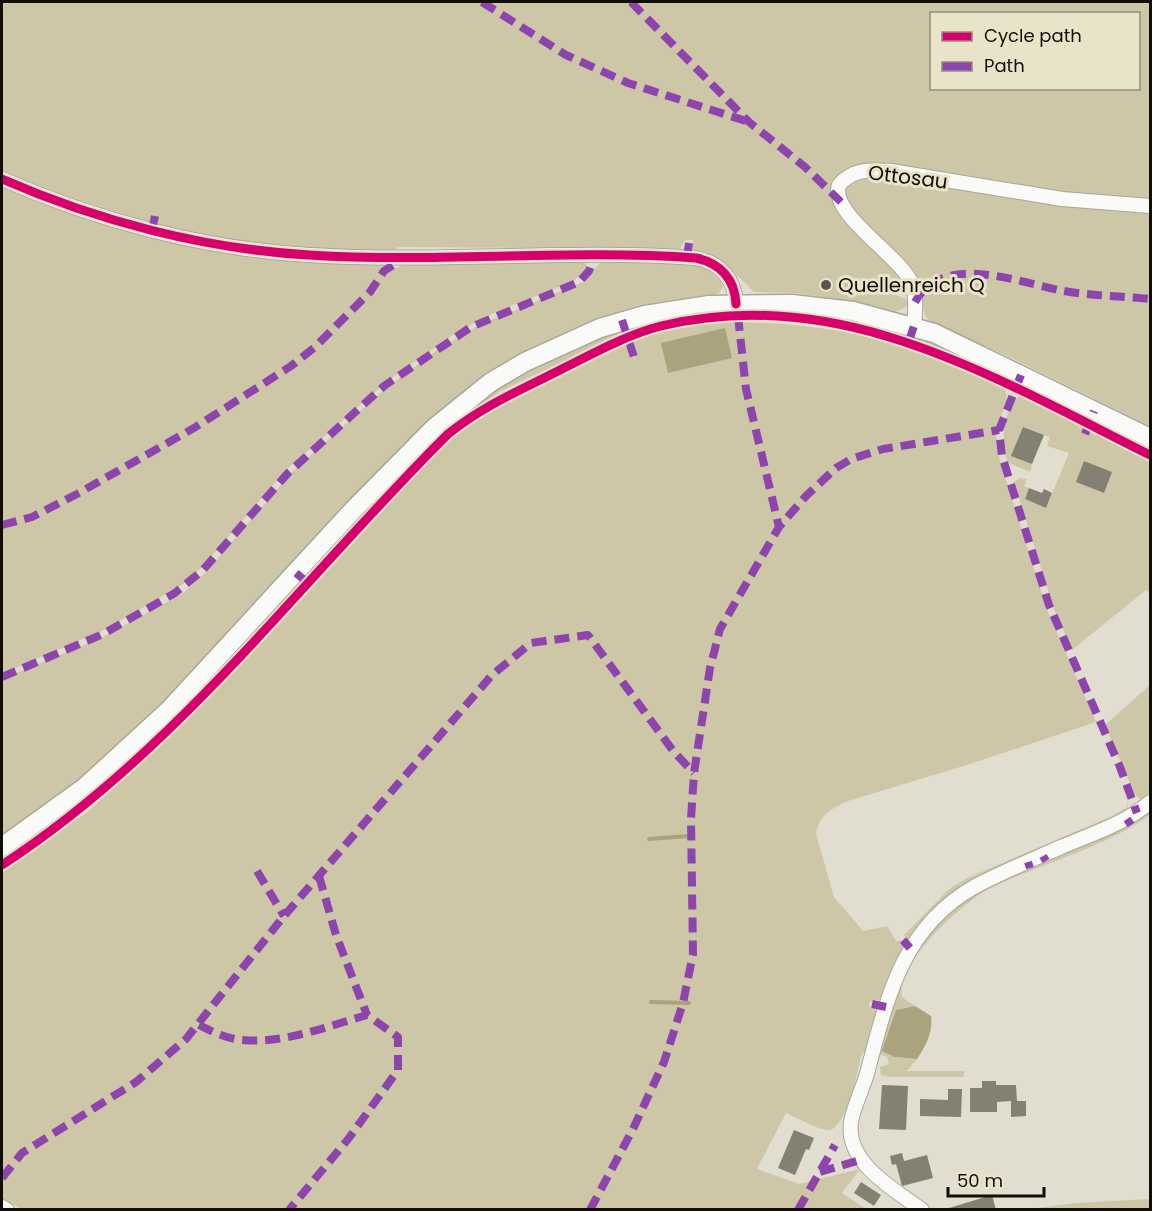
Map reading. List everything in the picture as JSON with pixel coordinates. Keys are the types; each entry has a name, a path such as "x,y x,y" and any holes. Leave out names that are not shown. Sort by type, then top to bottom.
{"main road":[{"path":"2,847 85,787 168,711 402,459 465,401 525,362 600,328 664,311 736,304 823,307 914,326 977,352 1150,438"}],"street":[{"name":"Ottosau","path":"914,326 915,299 909,278 850,214 839,198 839,185 850,175 866,170 891,171 1062,199 1150,206"},
{"path":"2,179 127,225 213,243 298,254 696,258 718,267 729,278 735,288 736,304"},
{"path":"922,1209 860,1160 851,1135 851,1121 866,1079 885,1007 910,948 928,926 959,897 1013,868 1127,819 1150,802"},
{"path":"2,1207 7,1209"}],"shaded area":[{"path":"2,2 1150,2 1150,426 1007,356 932,323 925,316 921,297 907,282 900,287 898,283 892,286 896,295 906,299 908,305 892,312 846,300 796,293 754,292 726,266 710,256 692,250 693,240 685,240 680,249 398,247 386,262 388,267 397,268 406,263 582,261 586,264 587,269 572,282 498,311 457,332 389,380 287,469 203,566 183,584 106,629 9,671 11,675 101,638 182,594 208,570 293,471 385,389 437,350 481,324 583,282 600,263 669,261 689,263 705,268 717,276 723,287 719,293 712,296 638,310 568,334 503,367 442,410 183,686 80,780 2,839"},
{"path":"756,309 853,319 901,330 955,351 1009,379 917,340 889,332 819,317 763,313"},
{"path":"699,313 745,314 689,319 628,331 655,321"},
{"path":"708,323 784,324 861,335 936,356 1005,388 1007,397 996,434 999,458 1047,610 1096,722 845,802 830,811 817,828 816,834 834,897 863,931 887,926 897,942 899,940 904,948 882,999 869,1002 870,1008 879,1011 866,1053 862,1053 851,1096 842,1119 836,1126 826,1130 786,1113 757,1169 799,1184 860,1169 842,1193 866,1209 24,1210 2,1199 2,870 86,813 175,732 408,482 453,437 495,406 624,344 636,362 629,341 662,330"},
{"path":"725,328 732,358 668,373 661,343"},
{"path":"615,333 621,334 499,392 454,425 305,578 305,575 395,476 443,430 469,409 510,381 539,365"},
{"path":"1021,395 1084,426 1082,430 1090,434 1092,430 1150,458 1150,594 1146,590 1072,650 1054,609 1014,482 1020,478 1027,479 1024,486 1029,488 1025,499 1046,508 1069,453 1047,446 1050,437 1023,427 1012,455 1032,464 1030,472 1009,463 1004,447 1004,427 1010,408"},
{"path":"297,583 300,583 300,586 205,686 204,684"},
{"path":"1150,685 1150,793 1140,799 1134,793 1105,725"},
{"path":"195,695 198,696 196,699 96,791 93,791"},
{"path":"85,798 86,801 2,860 2,856"},
{"path":"1128,800 1127,812 1015,861 909,940 904,935 948,890 967,878 1112,816 1126,808"},
{"path":"1150,808 1150,815 1132,827 979,895 933,935 909,968 903,983 902,997 915,1006 903,1008 895,1057 917,1059 907,1071 965,1071 963,1077 881,1075 880,1067 889,1064 887,1057 879,1054 885,1017 913,951 935,925 973,892 1121,826 1124,828"},
{"path":"915,1006 931,1016 928,1039 917,1059 895,1057 882,1051 896,1010"},
{"path":"1150,1199 1150,1209 1030,1209 1076,1203"}],"building":[{"path":"1023,427 1044,435 1032,464 1011,456"},
{"path":"1084,461 1112,472 1104,493 1076,482"},
{"path":"1029,488 1042,493 1044,489 1052,493 1046,508 1025,499"},
{"path":"982,1081 996,1081 996,1085 1016,1085 1017,1101 1026,1101 1026,1116 1011,1117 1011,1101 997,1102 997,1112 970,1112 970,1088 982,1088"},
{"path":"882,1085 908,1086 906,1130 879,1129"},
{"path":"948,1089 962,1089 961,1117 920,1116 920,1099 948,1100"},
{"path":"794,1130 814,1138 809,1150 806,1149 795,1175 778,1168"},
{"path":"902,1153 904,1161 927,1155 933,1178 902,1186 896,1164 892,1165 890,1156"},
{"path":"861,1182 881,1195 874,1206 854,1193"},
{"path":"992,1195 996,1210 950,1210 949,1208"}],"waterway":[{"path":"649,839 688,836"},
{"path":"651,1002 689,1003"}],"marked path":[{"path":"482,2 566,55 628,83 749,122"},
{"path":"631,2 749,122 805,167 841,202"},
{"path":"152,230 155,216"},
{"path":"687,257 689,243"},
{"path":"2,677 103,634 175,593 202,571 288,473 384,386 471,327 579,282 589,271 594,256"},
{"path":"2,525 32,517 77,494 194,428 291,366 315,347 370,292 384,271 401,260"},
{"path":"915,302 928,287 944,278 963,274 984,274 1075,293 1150,299"},
{"path":"738,316 746,389 779,527"},
{"path":"622,320 634,357"},
{"path":"909,341 914,326"},
{"path":"1021,375 999,430 1002,456 1049,605 1120,767 1137,813"},
{"path":"1085,434 1094,411"},
{"path":"590,1210 633,1129 664,1062 683,1003 693,954 691,819 694,773 710,668 720,629 779,527 806,496 836,468 851,459 883,449 999,430"},
{"path":"296,573 308,583"},
{"path":"2,1178 22,1153 136,1082 186,1039 284,916 492,675 531,643 588,635 674,752 694,773"},
{"path":"1127,819 1131,825"},
{"path":"1043,856 1046,861"},
{"path":"1028,862 1030,868"},
{"path":"257,871 284,916"},
{"path":"319,876 336,935 367,1015"},
{"path":"903,940 910,948"},
{"path":"872,1004 886,1007"},
{"path":"199,1025 231,1038 258,1041 290,1037 367,1015 398,1037 398,1070 349,1138 289,1210"},
{"path":"798,1210 835,1145"},
{"path":"820,1172 860,1160"}],"cycle path":[{"path":"2,179 76,208 152,231 270,252 406,258 600,255 696,258 705,260 725,274 733,287 736,304"},
{"path":"2,865 65,820 125,770 181,717 236,662 448,434 503,398 635,334 661,326 727,316 791,317 854,327 915,346 975,369 1150,455"}],"place":[{"name":"Quellenreich Q","path":"826,285"}]}
